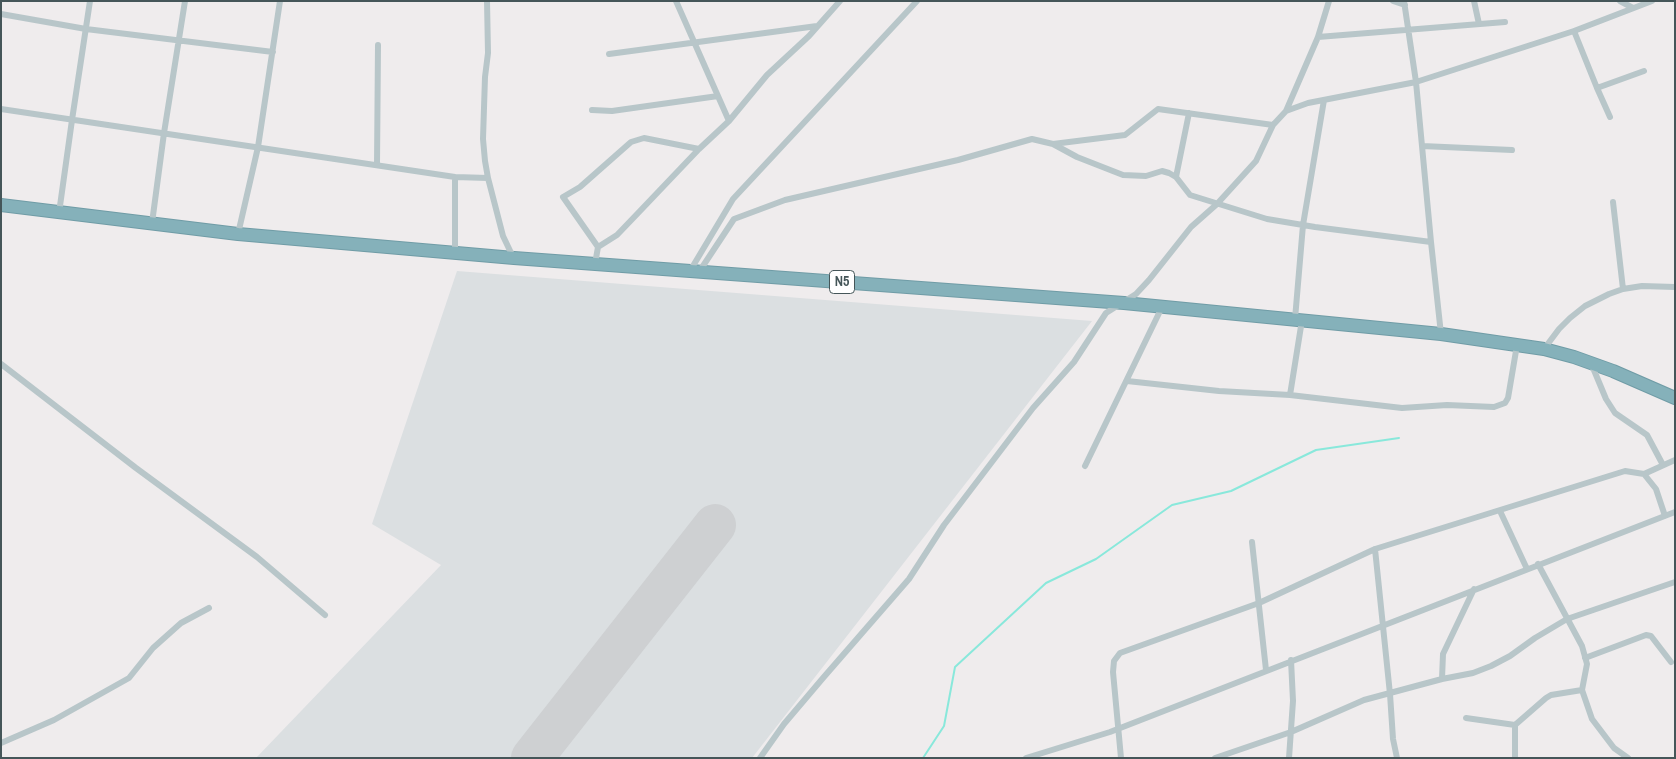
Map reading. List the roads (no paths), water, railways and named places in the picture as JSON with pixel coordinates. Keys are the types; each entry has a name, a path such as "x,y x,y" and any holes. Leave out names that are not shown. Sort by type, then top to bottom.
{"highway":[{"name":"N5","path":"1,205 238,234 455,254 1124,303 1441,334 1544,349 1613,371 1675,398"}],"street":[{"path":"59,212 90,1"},
{"path":"152,223 185,1"},
{"path":"238,234 258,148 280,1"},
{"path":"487,1 488,53 485,77 483,139 488,178 503,236 514,258"},
{"path":"676,1 729,121"},
{"path":"598,247 617,235 699,149 729,121 766,76 840,1"},
{"path":"694,272 733,199 917,1"},
{"path":"760,758 784,724 822,678 909,579 944,525 1033,408 1074,362 1106,313 1136,294 1191,226 1217,204 1256,161 1273,124 1286,111 1318,37 1329,1"},
{"path":"1393,1 1404,3 1416,82 1441,334"},
{"path":"1474,1 1480,24"},
{"path":"1620,1 1633,8"},
{"path":"1286,111 1308,103 1416,82 1574,31 1652,1"},
{"path":"1,14 86,29 272,52"},
{"path":"1318,37 1505,22"},
{"path":"609,54 817,26"},
{"path":"1574,31 1610,117"},
{"path":"376,165 378,45"},
{"path":"1597,88 1644,71"},
{"path":"592,110 612,111 718,96"},
{"path":"1290,395 1298,320 1303,225 1324,100"},
{"path":"1,109 455,177 488,178"},
{"path":"1053,144 1125,135 1158,109 1273,124"},
{"path":"1176,177 1189,113"},
{"path":"595,264 598,247 563,196 580,187 631,142 644,138 699,149"},
{"path":"694,272 734,219 785,200 958,160 1032,139 1053,144 1077,157 1123,175 1146,176 1162,171 1176,177 1190,195 1267,219 1431,242"},
{"path":"1422,146 1512,150"},
{"path":"455,177 455,254"},
{"path":"1613,202 1623,289"},
{"path":"1544,349 1559,328 1585,306 1608,294 1642,286 1675,287"},
{"path":"1085,466 1162,307"},
{"path":"1127,381 1219,391 1290,395 1402,408 1447,405 1500,406 1506,403 1508,398 1517,345"},
{"path":"1591,363 1606,399 1615,413 1647,436 1664,465"},
{"path":"1,364 136,468 257,557 325,615"},
{"path":"1121,758 1113,672 1114,662 1120,653 1259,603 1375,549 1625,471 1644,474 1675,460"},
{"path":"1026,758 1119,728 1527,568 1672,515 1644,474"},
{"path":"1500,511 1527,568"},
{"path":"1252,542 1266,670"},
{"path":"1375,549 1393,739 1397,758"},
{"path":"1538,564 1582,646 1587,664 1582,690 1592,719 1614,748 1628,758"},
{"path":"1215,758 1291,732 1364,700 1473,673 1510,656 1567,619 1675,582"},
{"path":"1442,680 1443,654 1474,589"},
{"path":"1,743 54,720 129,678 153,648 181,623 208,608"},
{"path":"1585,658 1646,635 1651,636 1671,662"},
{"path":"1289,758 1293,701 1291,660"},
{"path":"1515,758 1515,725 1551,695 1582,690"},
{"path":"1466,718 1515,725"}],"waterway":[{"path":"923,758 944,726 955,667 1046,583 1096,559 1172,505 1231,491 1316,450 1399,438"}]}
